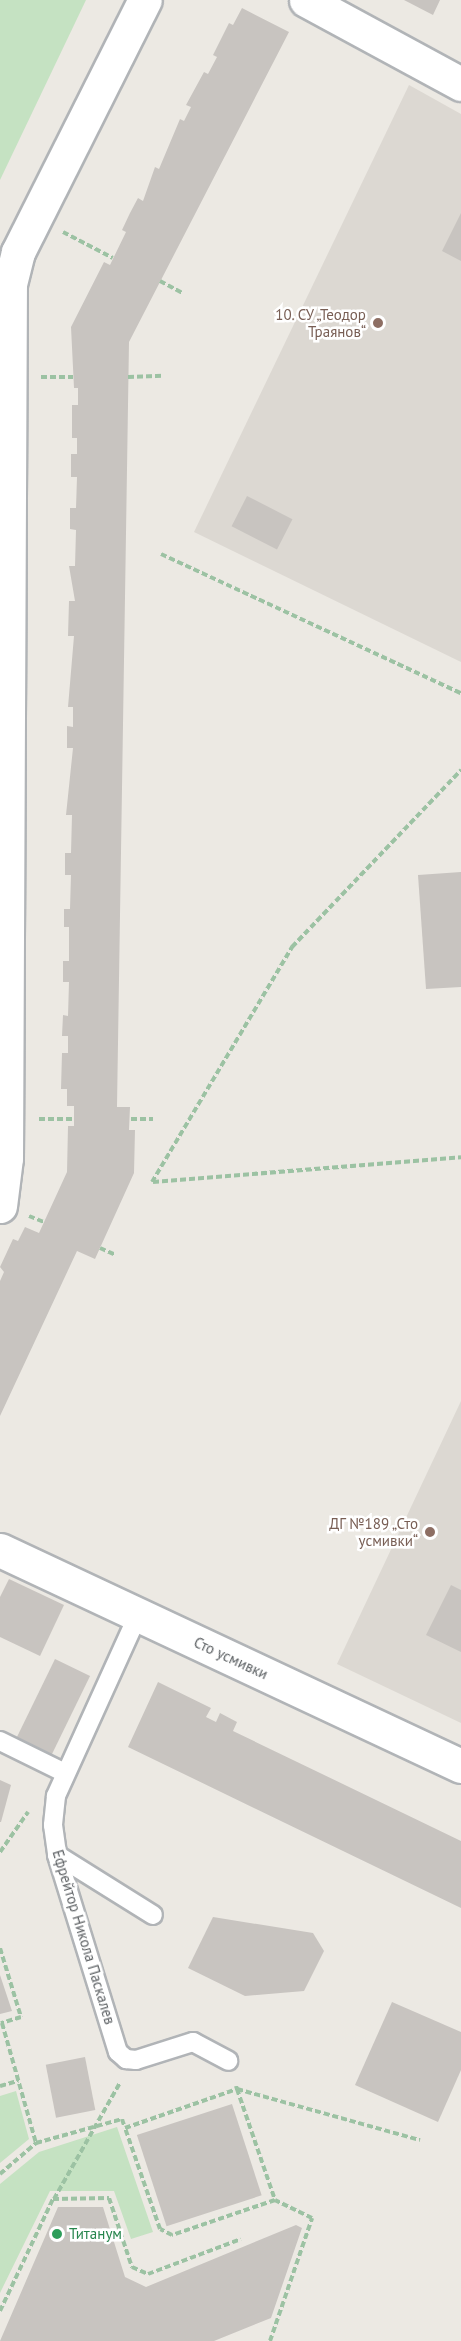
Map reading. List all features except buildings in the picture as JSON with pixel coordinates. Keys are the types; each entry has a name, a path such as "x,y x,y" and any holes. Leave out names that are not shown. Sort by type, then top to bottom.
{"street":[{"path":"0,1206 6,1148 10,284 18,252 145,0"},
{"path":"306,0 461,84"},
{"name":"Сто усмивки","path":"0,1550 461,1766"}],"lane":[{"name":"Ефрейтор Никола Паскалев","path":"136,2060 126,2059 118,2052 57,1855 53,1825 56,1796 65,1773 138,1615"},
{"path":"0,1741 65,1773"},
{"path":"57,1855 153,1915"},
{"path":"136,2060 193,2042 228,2061"}],"path":[{"path":"100,251 113,258"},
{"path":"160,281 183,293"},
{"path":"128,377 163,376"},
{"path":"161,554 461,693"},
{"path":"461,770 292,947 152,1182 461,1157"},
{"path":"66,1119 74,1119"},
{"path":"131,1119 153,1119"},
{"path":"100,1248 116,1255"},
{"path":"0,1948 21,2017 1,2023 36,2143"},
{"path":"0,2311 91,2128 136,2060"},
{"path":"0,2086 18,2081"},
{"path":"125,2128 237,2090 420,2140"},
{"path":"237,2090 275,2200"},
{"path":"0,2174 36,2143 122,2119 160,2229 172,2235 275,2200 312,2218 270,2341"},
{"path":"54,2199 109,2198 132,2267 148,2274 241,2239"}],"shaded area":[{"name":"10. СУ „Теодор Траянов“","path":"409,85 461,114 461,662 194,532"},
{"name":"ДГ №189 „Сто усмивки“","path":"461,1401 461,1723 337,1664"}],"green space":[{"path":"0,0 86,0 0,180"},
{"path":"16,2091 29,2139 0,2163 0,2096"},
{"path":"117,2127 153,2232 131,2239 114,2191 50,2191 0,2293 0,2184 39,2152"}],"place":[{"name":"10. СУ „Теодор Траянов“","path":"378,323"},
{"name":"ДГ №189 „Сто усмивки“","path":"430,1532"},
{"name":"Титанум","path":"57,2234"}]}
